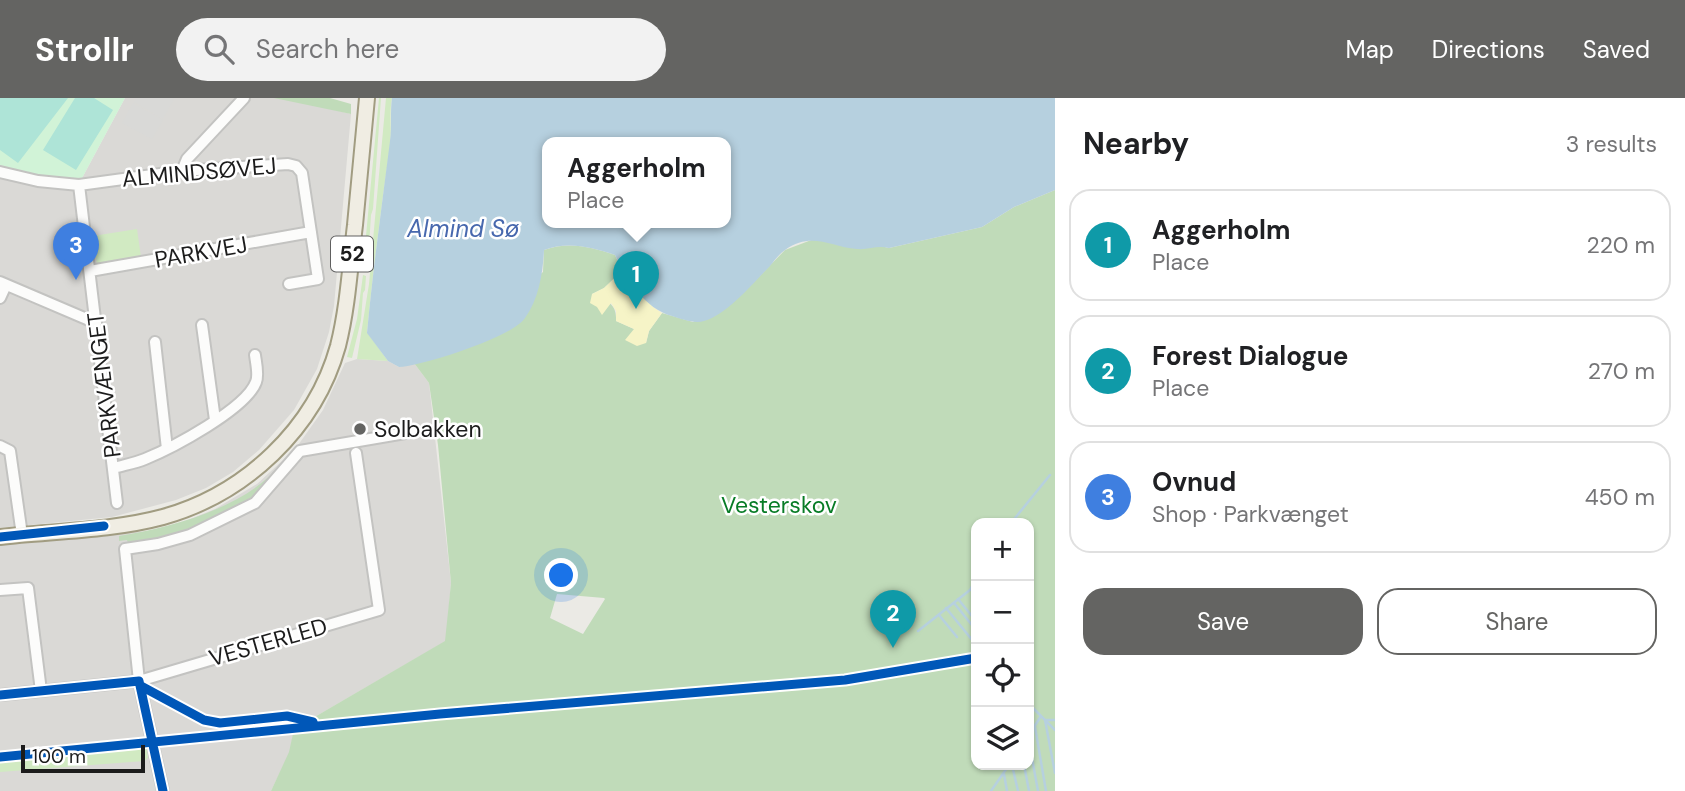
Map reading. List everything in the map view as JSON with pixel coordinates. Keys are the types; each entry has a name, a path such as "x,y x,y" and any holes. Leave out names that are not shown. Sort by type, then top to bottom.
{"main road":[{"name":"52","path":"0,537 116,525 162,517 189,508 226,490 251,473 295,430 325,380 337,348 346,310 367,98"}],"street":[{"path":"182,171 187,159 244,98"},
{"name":"ALMINDSØVEJ","path":"0,172 38,181 79,185 182,171 288,164 296,166 302,173 318,279 289,284"},
{"name":"PARKVÆNGET","path":"79,185 117,503"},
{"name":"PARKVEJ","path":"90,271 311,232"},
{"path":"0,298 3,283 96,323"},
{"path":"202,325 215,420"},
{"path":"155,342 167,449"},
{"path":"114,468 167,449 240,403 257,381 256,355"},
{"path":"163,791 139,681 125,549 190,535 255,503 300,451 411,432"},
{"path":"0,446 10,451 22,535"},
{"name":"VESTERLED","path":"0,695 139,681 379,610 356,453"},
{"path":"0,590 28,588 41,691"}],"shaded area":[{"path":"0,98 68,98 18,163 0,150"},
{"path":"75,98 94,98 113,110 76,170 43,150"},
{"path":"125,98 287,98 351,114 334,306 329,332 317,369 294,410 259,450 233,472 206,488 176,500 112,517 0,528 0,165 33,174 81,180"},
{"path":"136,98 174,99 163,119 134,102"},
{"path":"133,103 163,120 152,139 122,123"},
{"path":"357,359 388,361 399,367 414,363 429,383 451,583 446,641 294,729 290,752 271,791 0,791 0,542 149,531 183,522 215,509 257,484 296,448 323,410 345,363"}],"green space":[{"path":"0,98 125,98 81,180 33,174 0,165"},
{"path":"274,98 330,98 351,104 351,114"},
{"path":"379,98 373,209 369,246 365,246"},
{"path":"386,98 392,98 391,140 367,332 388,361 357,359 369,284"},
{"name":"Vesterskov","path":"1055,190 1055,791 271,791 289,752 294,729 445,641 451,583 438,445 429,383 414,363 442,356 543,272 544,250 580,246 615,255 622,271 604,288 592,294 610,303 615,310 616,321 634,329 646,343 649,331 662,313 693,322 747,289 785,250 814,239 861,249 876,245 889,248 982,227 1014,207","holes":["557,594 604,598 583,634 550,618"]},
{"path":"137,229 141,257 97,265 93,236"},
{"path":"363,275 366,276 365,290 352,358 347,357 357,319"},
{"path":"278,467 280,469 259,494 226,513 177,534 128,543 127,540 119,541 119,536 160,528 226,505 246,494"},
{"path":"143,747 147,749 148,758 144,761 0,772 0,759"}],"sand":[{"path":"622,271 653,307 662,313 649,331 646,343 637,346 625,340 634,329 616,321 616,311 611,303 602,315 597,307 590,303 592,294 604,288"}],"water":[{"name":"Almind Sø","path":"392,98 1055,98 1055,190 1014,207 982,227 889,248 857,249 813,241 795,244 781,253 731,305 700,322 672,316 653,307 631,283 615,255 580,246 553,247 544,250 537,294 530,311 517,326 466,349 427,362 399,367 388,361 367,333 390,141"}],"waterway":[{"path":"1015,518 1050,475"},
{"path":"918,631 970,590 975,581"},
{"path":"958,599 971,615"},
{"path":"954,603 971,624"},
{"path":"946,608 971,639"},
{"path":"939,615 957,637"},
{"path":"1032,707 1055,730"},
{"path":"1034,727 1041,716"},
{"path":"1055,720 1045,720 1055,773"},
{"path":"1035,727 1046,791"},
{"path":"1034,769 1038,791"},
{"path":"991,791 1006,770"},
{"path":"1013,770 1018,791"},
{"path":"1025,770 1029,791"},
{"path":"1004,774 1007,791"}],"cycle path":[{"path":"0,537 104,526"},
{"path":"0,757 440,714 845,680 971,659"},
{"path":"0,695 139,681 163,791"},
{"path":"141,686 204,720 220,723 287,716 313,722"}],"place":[{"name":"Ovnud","path":"76,280"},
{"name":"Aggerholm","path":"636,309"},
{"name":"Solbakken","path":"360,429"},
{"name":"Forest Dialogue","path":"893,648"}]}
